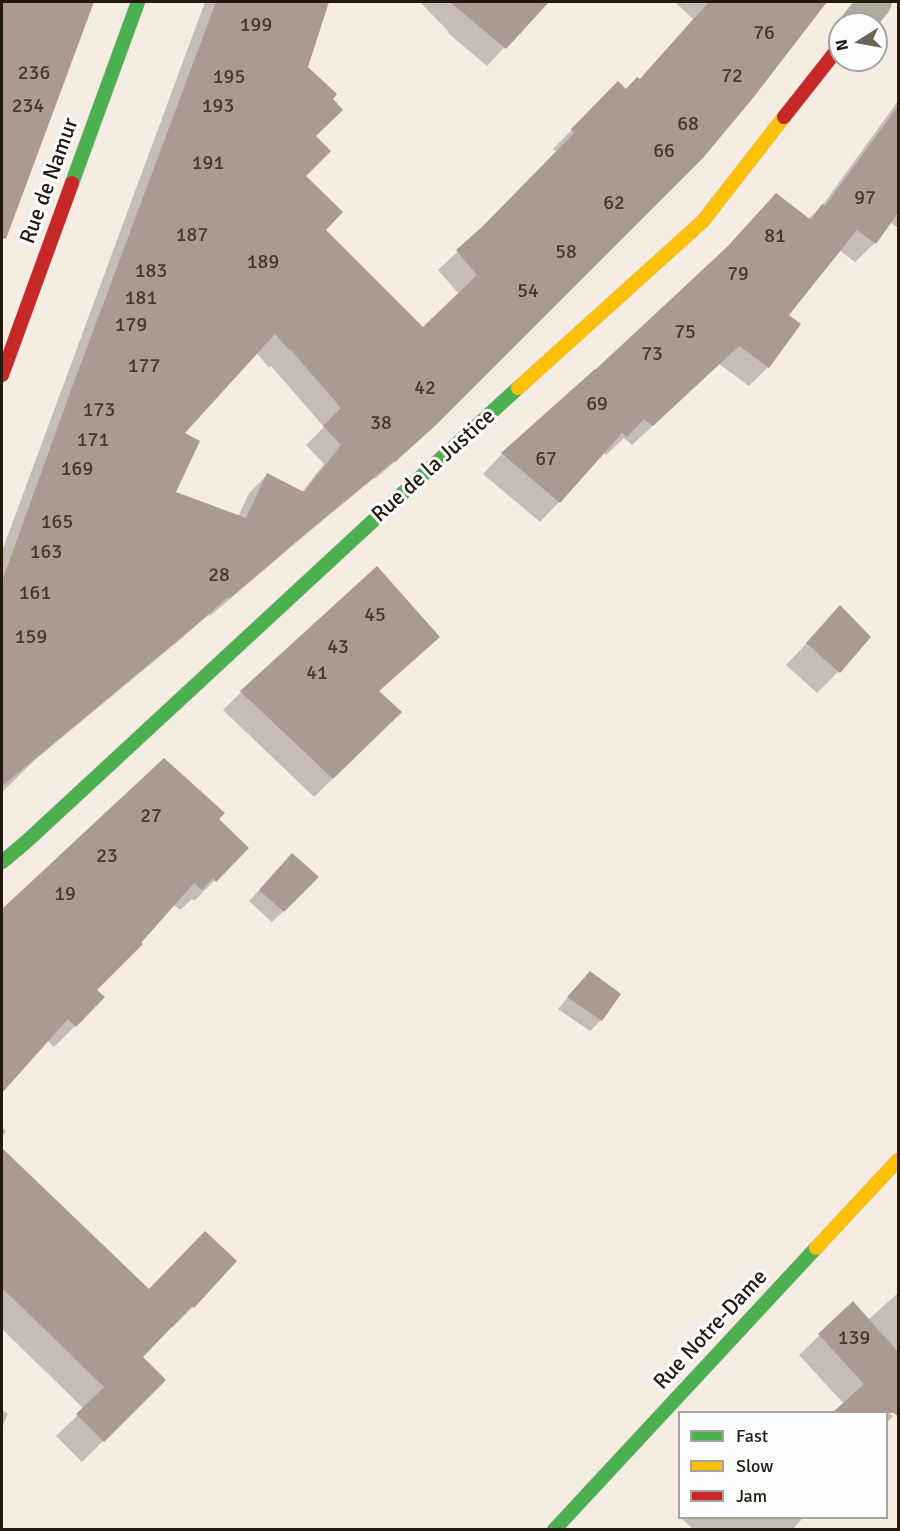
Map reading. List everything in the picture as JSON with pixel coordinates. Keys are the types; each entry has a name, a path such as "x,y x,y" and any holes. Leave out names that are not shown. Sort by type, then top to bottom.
{"street":[{"name":"Rue de Namur","path":"2,375 138,2"},
{"name":"Rue de la Justice","path":"2,862 384,510 703,221 828,61"},
{"name":"Rue Notre-Dame","path":"554,1530 898,1160"}],"building":[{"path":"2,2 94,2 6,239 2,238"},
{"path":"216,2 329,2 308,67 337,94 333,99 343,110 316,136 331,151 306,176 343,212 326,230 423,327 477,275 456,250 483,226 574,133 571,129 618,81 626,89 637,77 640,79 709,2 827,2 753,98 703,158 437,424 395,462 230,598 228,597 2,786 2,581","holes":["275,334 341,408 323,426 341,445 304,492 267,473 246,518 176,492 200,441 185,433"]},
{"path":"450,2 549,2 506,49"},
{"path":"898,106 898,213 876,244 857,230 789,315 801,324 769,368 739,346 653,426 644,419 627,437 622,433 560,503 501,453 595,370 728,246 776,193 811,220 822,204 825,206"},
{"path":"377,566 440,637 379,691 402,712 333,779 240,691"},
{"path":"840,605 871,637 840,673 806,643"},
{"path":"164,758 225,813 219,819 249,848 216,882 213,878 202,890 194,883 141,943 143,944 97,990 105,997 76,1027 68,1019 2,1093 2,909"},
{"path":"292,853 319,877 284,912 259,890"},
{"path":"590,971 621,994 602,1021 567,997"},
{"path":"2,1148 149,1289 205,1231 237,1261 194,1308 192,1306 143,1357 166,1380 104,1442 76,1414 104,1387 2,1288"},
{"path":"853,1301 898,1352 898,1417 888,1411 834,1411 864,1384 818,1334"}],"traffic: fast":[{"path":"72,183 138,2"},
{"path":"2,862 518,388"},
{"path":"554,1530 816,1248"}],"traffic: slow":[{"path":"518,388 703,221 784,117"},
{"path":"816,1248 898,1160"}],"traffic: jam":[{"path":"784,117 828,61"},
{"path":"2,375 72,183"}]}
